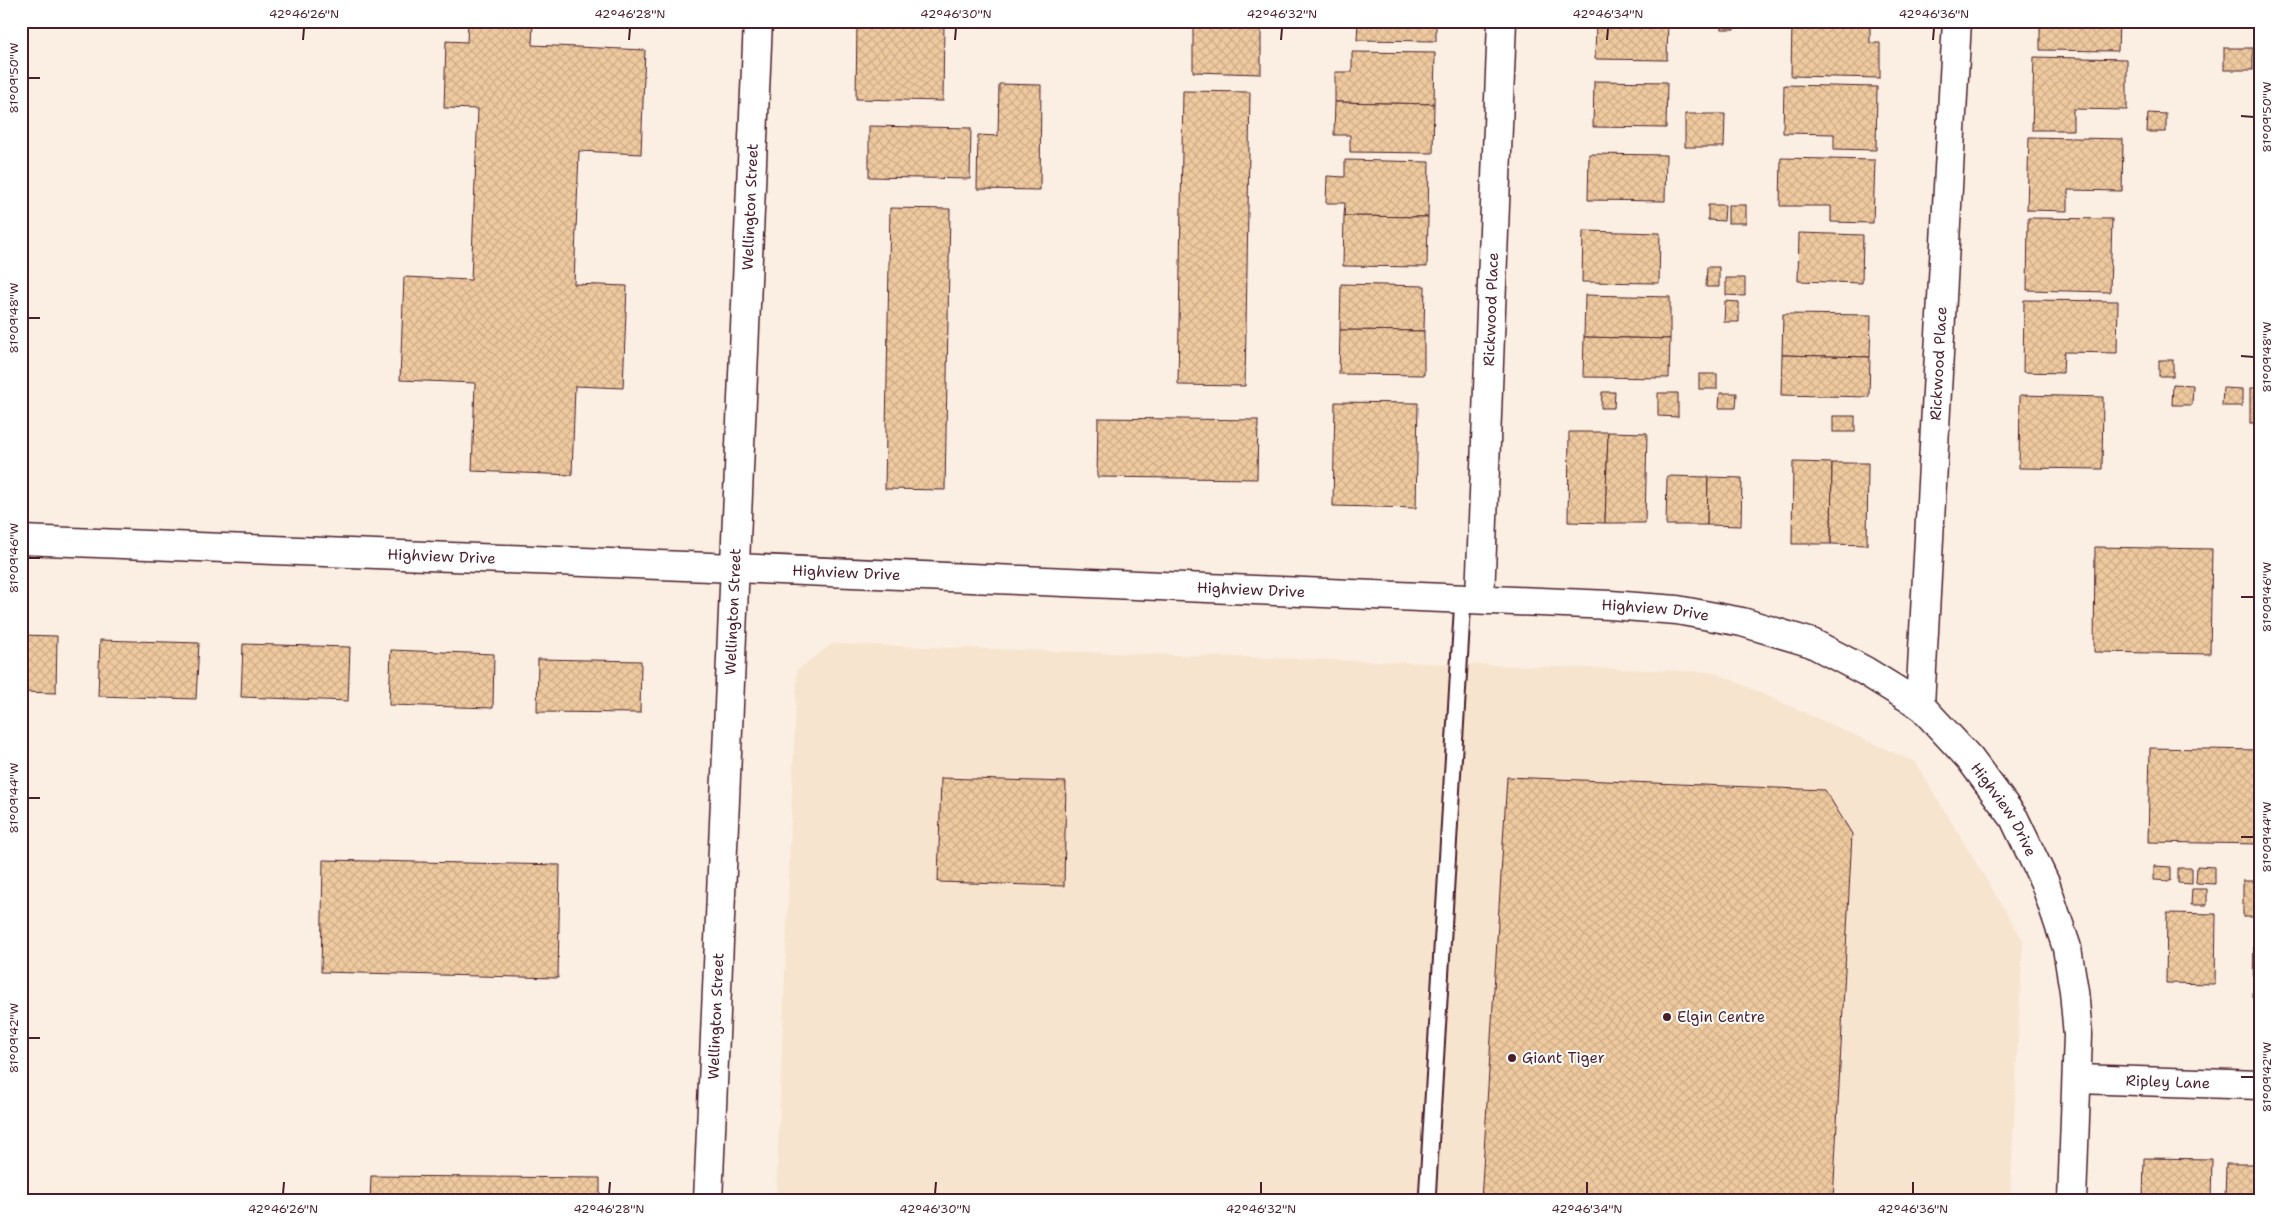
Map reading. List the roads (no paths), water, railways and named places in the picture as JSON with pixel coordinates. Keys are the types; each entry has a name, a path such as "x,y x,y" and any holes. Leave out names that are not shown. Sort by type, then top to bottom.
{"street":[{"name":"Wellington Street","path":"708,1201 758,21"},
{"name":"Rickwood Place","path":"1471,598 1502,21"},
{"name":"Rickwood Place","path":"1920,705 1957,21"},
{"name":"Highview Drive","path":"21,540 1471,598 1677,610 1742,622 1812,643 1865,671 1920,705 1970,759 2014,818 2045,883 2067,948 2076,1018 2077,1079 2072,1201"},
{"name":"Ripley Lane","path":"2077,1079 2260,1085"}],"lane":[{"path":"1427,1201 1471,598"}],"place":[{"name":"Elgin Centre","path":"1667,1017"},
{"name":"Giant Tiger","path":"1512,1058"}]}
